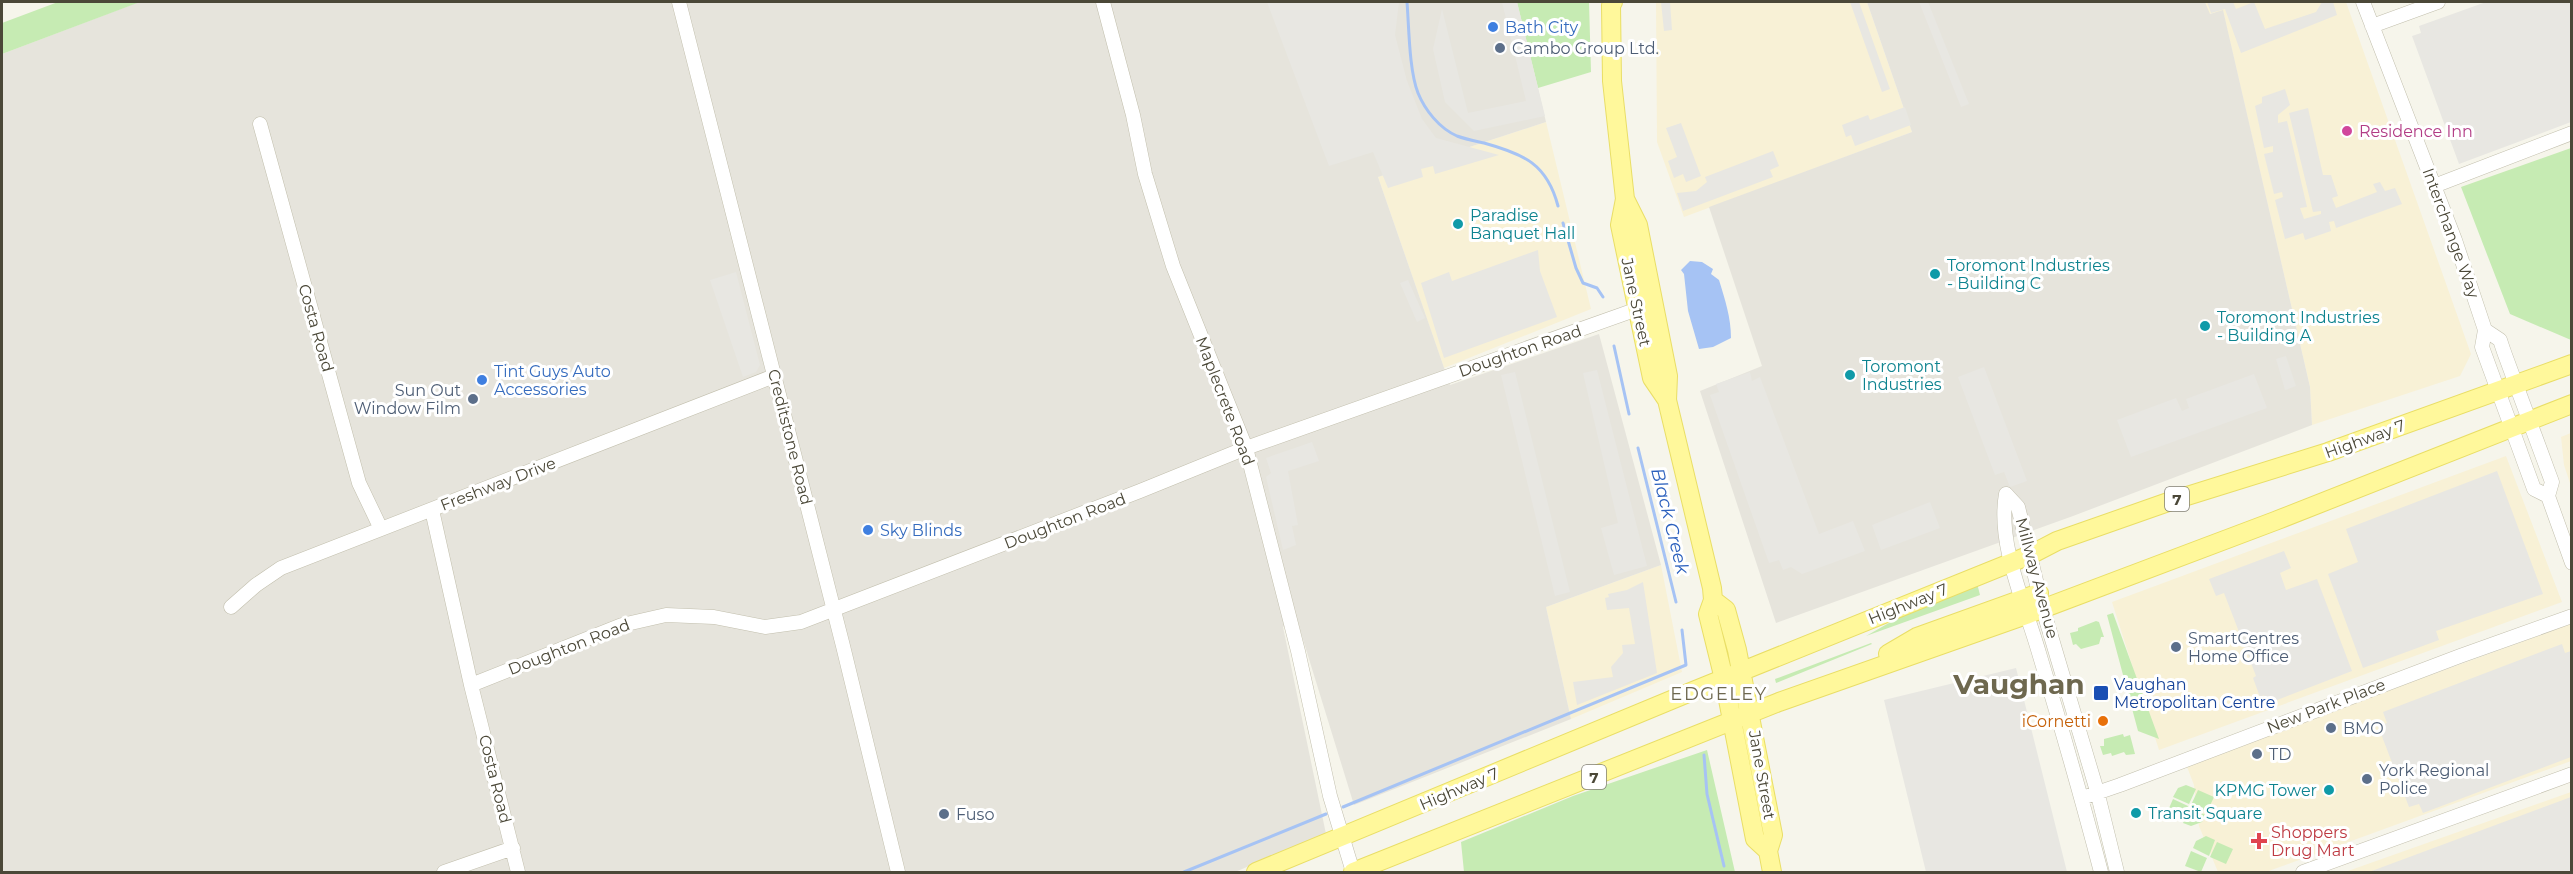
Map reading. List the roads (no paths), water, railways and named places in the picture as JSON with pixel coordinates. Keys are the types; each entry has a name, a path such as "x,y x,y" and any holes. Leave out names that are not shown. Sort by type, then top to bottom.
{"main road":[{"name":"Jane Street","path":"1611,3 1612,81 1626,200 1638,225 1645,306 1668,376 1666,400 1713,600 1708,614 1733,722 1755,839 1768,851"},
{"name":"Highway 7","path":"1256,873 2030,555 2067,537 2171,501 2328,452 2571,364"},
{"name":"7","path":"1353,872 2032,604 2275,521 2571,404"},
{"name":"Jane Street","path":"1713,600 1726,610 1742,673 1773,836 1768,851 1772,873"}],"street":[{"name":"Creditstone Road","path":"679,2 834,610 898,873"},
{"name":"Maplecrete Road","path":"1103,2 1133,115 1145,174 1173,266 1246,448 1342,838 1353,872"},
{"name":"Interchange Way","path":"2363,2 2434,186 2486,330 2482,347 2496,391 2534,489 2548,496 2552,482 2500,340 2486,330"},
{"path":"2372,26 2438,2"},
{"name":"Costa Road","path":"260,124 359,483 381,530"},
{"path":"2434,186 2571,133"},
{"name":"Doughton Road","path":"471,685 622,625 666,615 694,615 756,627 775,627 801,622 1140,492 1246,448 1645,306"},
{"name":"Freshway Drive","path":"231,607 256,585 281,568 774,376"},
{"name":"Millway Avenue","path":"2101,873 2032,604 2030,555 2018,507 2006,494 2003,511 2011,561 2032,604 2097,791 2117,873"},
{"path":"2548,496 2571,563"},
{"name":"Costa Road","path":"432,510 471,685 518,873"},
{"name":"New Park Place","path":"2082,798 2571,616"},
{"path":"2303,873 2571,774"},
{"path":"444,873 513,848"}],"water":[{"path":"1690,261 1702,262 1713,269 1711,274 1719,280 1725,302 1731,338 1713,347 1699,349 1688,311 1684,274 1681,270"}],"waterway":[{"name":"Black Creek","path":"1407,2 1415,84 1429,112 1450,133 1511,152 1532,163 1547,180 1558,206"},
{"name":"Black Creek","path":"1563,223 1576,268 1583,283 1597,288 1603,297"},
{"name":"Black Creek","path":"1614,346 1629,414"},
{"name":"Black Creek","path":"1638,448 1676,602"},
{"path":"1343,807 1686,665 1682,630"},
{"name":"Black Creek","path":"1704,755 1707,794 1724,866"},
{"path":"1184,872 1326,814"}],"place":[{"name":"Bath City","path":"1493,27"},
{"name":"Cambo Group Ltd.","path":"1500,48"},
{"name":"Residence Inn","path":"2347,131"},
{"name":"Paradise Banquet Hall","path":"1458,224"},
{"name":"Toromont Industries - Building C","path":"1935,274"},
{"name":"Toromont Industries - Building A","path":"2205,326"},
{"name":"Toromont Industries","path":"1850,375"},
{"name":"Tint Guys Auto Accessories","path":"482,380"},
{"name":"Sun Out Window Film","path":"473,399"},
{"name":"Sky Blinds","path":"868,530"},
{"name":"SmartCentres Home Office","path":"2176,647"},
{"name":"Vaughan Metropolitan Centre","path":"2101,693"},
{"name":"iCornetti","path":"2103,721"},
{"name":"BMO","path":"2331,728"},
{"name":"TD","path":"2257,754"},
{"name":"York Regional Police","path":"2367,779"},
{"name":"KPMG Tower","path":"2329,790"},
{"name":"Transit Square","path":"2136,813"},
{"name":"Fuso","path":"944,814"},
{"name":"Shoppers Drug Mart","path":"2259,841"}],"district":[{"name":"Vaughan","path":"2019,684"},
{"name":"EDGELEY","path":"1719,694"}]}
